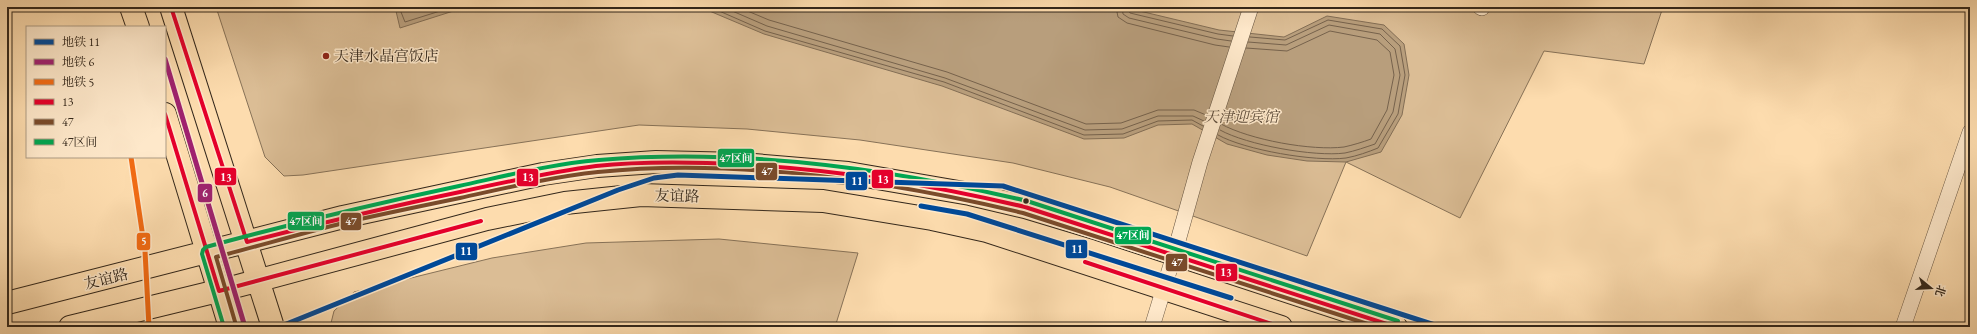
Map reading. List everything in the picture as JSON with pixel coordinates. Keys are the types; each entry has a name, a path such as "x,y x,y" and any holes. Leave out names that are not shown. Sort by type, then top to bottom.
{"main road":[{"path":"131,7 138,26"},
{"path":"171,7 273,327"},
{"path":"166,117 230,327"},
{"name":"友谊路","path":"7,303 208,253 343,217 543,174 597,166 656,162 742,164 848,173 911,183 1024,207 1396,327"},
{"name":"友谊路","path":"70,327 258,281 487,219 565,203 642,195 822,201 932,219 986,231 1281,327"}],"street":[{"path":"1152,327 1200,162 1251,7"},
{"path":"1903,327 1970,132"}],"green space":[{"name":"天津迎宾馆","path":"216,7 1663,7 1644,64 1544,51 1460,218 1346,162 1307,256 1110,187 1013,163 860,140 747,129 639,125 303,175 284,176 265,157"},
{"path":"719,239 858,253 835,327 330,327 334,311 354,292 492,258 586,243"}],"water":[{"path":"395,7 466,7 400,28"},
{"path":"700,7 1123,7 1219,30 1284,37 1327,16 1384,25 1404,44 1409,75 1402,115 1381,152 1346,162 1307,161 1267,155 1227,144 1192,124 1158,125 1124,138 1084,139 942,86 764,34"}],"metro line":[{"name":"6","path":"166,62 245,327"},
{"name":"5","path":"131,158 145,251 149,327"},
{"name":"11","path":"279,327 618,190 654,178 678,175 1003,186 1441,327"},
{"name":"11","path":"921,206 967,214 1231,298"}],"transit line":[{"name":"13","path":"171,7 247,242 433,198 562,171 596,166 679,162 788,168 907,183 1025,207 1396,327"},
{"name":"13","path":"166,117 219,291 481,221"},
{"name":"47区间","path":"224,327 202,254 206,247 269,230 395,200 528,171 563,164 653,157 761,159 814,164 868,170 975,189 1027,201 1398,321"},
{"name":"47","path":"236,325 216,257 343,223 546,180 580,174 650,168 703,168 757,170 866,182 972,201 1023,213 1377,327"},
{"name":"13","path":"1085,262 1281,327"}],"place":[{"name":"天津水晶宫饭店","path":"326,56"}]}
